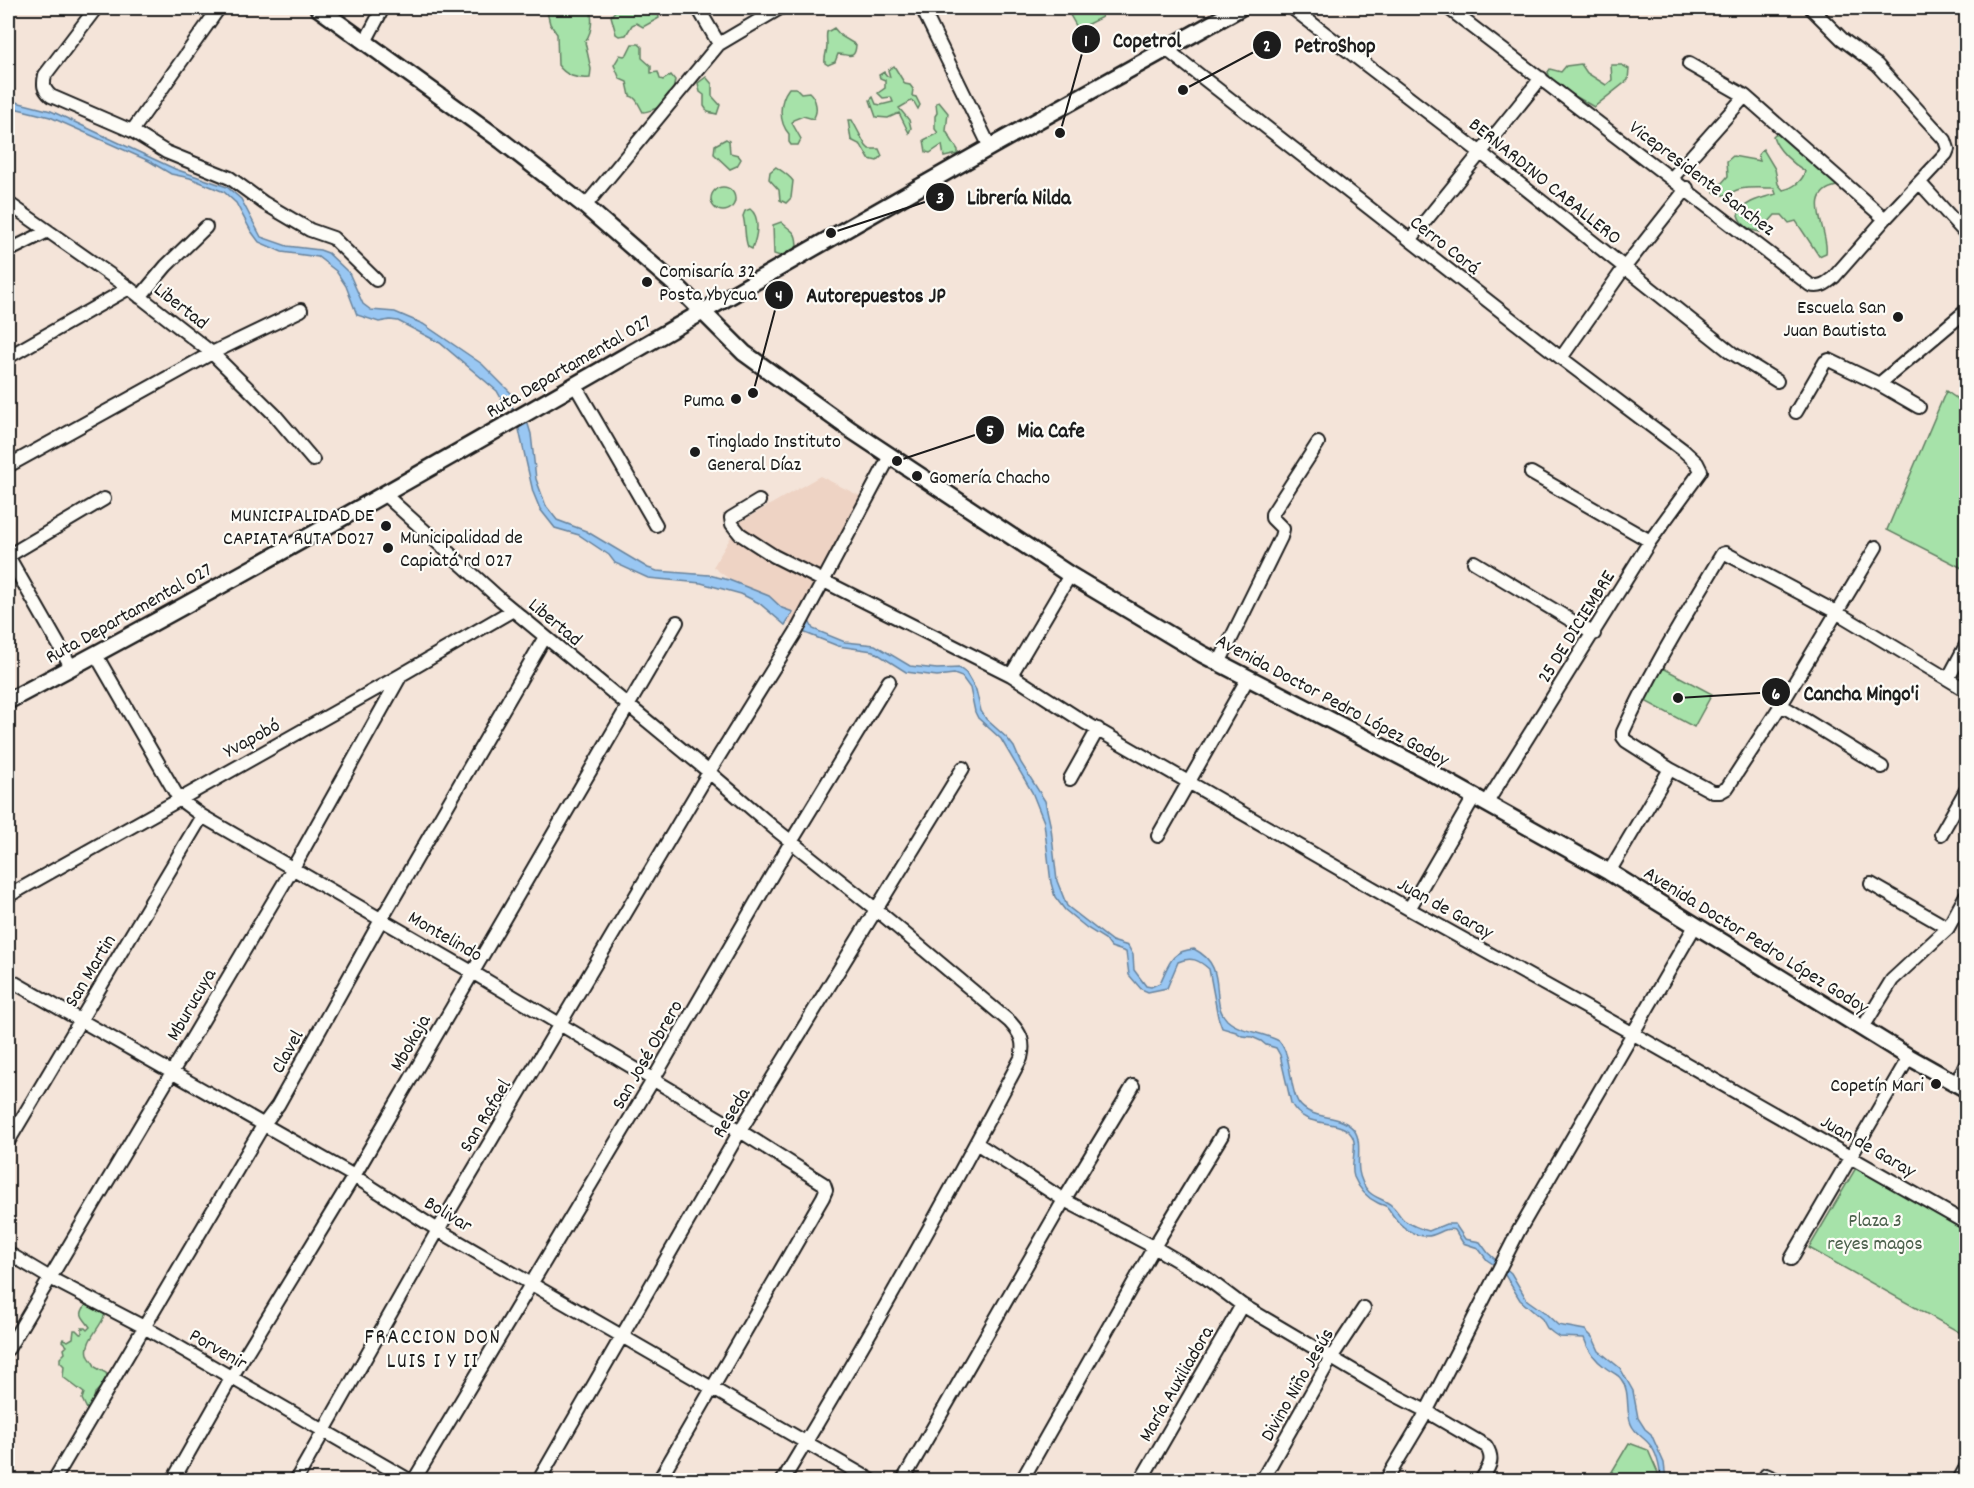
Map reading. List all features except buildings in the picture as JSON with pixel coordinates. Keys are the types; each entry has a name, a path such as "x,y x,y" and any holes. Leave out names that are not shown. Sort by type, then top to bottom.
{"main road":[{"name":"Avenida Doctor Pedro López Godoy","path":"318,8 502,141 585,206 679,288 744,352 821,409 1070,575 1164,633 1421,767 1609,872 1862,1029 1961,1086"},
{"name":"Ruta Departamental 027","path":"8,701 96,655 384,494 990,147 1240,8"}],"street":[{"path":"96,8 45,75 43,84 51,96 132,131 166,152 230,178 264,203 310,230 333,238 376,280"},
{"path":"132,131 219,8"},
{"path":"365,42 383,8"},
{"path":"698,8 719,44"},
{"path":"585,206 719,44 780,8"},
{"path":"922,8 990,147"},
{"name":"BERNARDINO CABALLERO","path":"1292,8 1481,153 1732,353 1777,381"},
{"name":"Vicepresidente Sanchez","path":"1448,8 1687,188 1810,285 1818,287 1834,278 1946,154 1948,149 1945,140 1877,65 1842,39 1811,8"},
{"name":"Cerro Corá","path":"1166,49 1561,358 1683,450 1697,463 1701,471"},
{"path":"1689,64 1745,96 1885,219"},
{"path":"1410,240 1541,78"},
{"path":"1672,178 1745,96"},
{"path":"1920,183 1966,234"},
{"path":"1561,358 1624,268 1687,188"},
{"name":"Libertad","path":"8,203 129,288 212,353 274,414 313,460"},
{"path":"140,297 166,266 206,227"},
{"path":"8,251 48,231"},
{"path":"8,357 129,288"},
{"path":"8,466 212,353 301,310"},
{"path":"1879,384 1966,311"},
{"path":"1796,412 1825,362 1829,360 1879,384 1918,407"},
{"path":"575,386 656,525"},
{"path":"1219,663 1281,537 1283,529 1272,518 1272,514 1318,442"},
{"name":"San Rafael","path":"296,1480 438,1230 709,772 796,632 890,456"},
{"name":"25 DE DICIEMBRE","path":"1409,909 1594,634 1650,541 1701,471"},
{"path":"1531,473 1650,541"},
{"name":"Libertad","path":"384,494 513,610 791,842 877,910 1010,1022 1021,1035 1024,1047 1021,1058 976,1143 923,1242 783,1480"},
{"path":"72,668 8,556 104,499"},
{"name":"Juan de Garay","path":"759,501 734,515 731,518 732,524 740,534 774,556 823,583 1011,675 1098,729 1409,909 1632,1032 1966,1223"},
{"path":"1876,547 1836,612 1781,705 1727,788 1720,792 1713,792 1670,769 1626,741 1623,732 1646,681 1722,554 1728,553 1836,612 1966,690"},
{"path":"1474,562 1594,634"},
{"path":"1011,675 1070,575"},
{"name":"Yvapobó","path":"8,896 513,610"},
{"name":"Mbokaja","path":"173,1480 231,1378 354,1176 677,622"},
{"name":"Clavel","path":"54,1480 264,1124 278,1105 545,637"},
{"path":"1948,679 1966,645"},
{"name":"Montelindo","path":"96,655 179,799 202,816 472,972 740,1131 824,1184 826,1190 824,1197 711,1387"},
{"name":"Mburucuya","path":"8,1348 292,868 401,675"},
{"path":"1158,836 1248,678"},
{"name":"San José Obrero","path":"414,1480 653,1080 791,842 889,681"},
{"path":"1781,705 1882,767"},
{"path":"1071,779 1098,729"},
{"name":"Reseda","path":"539,1480 740,1131 963,768"},
{"path":"1609,872 1670,769"},
{"path":"1941,834 1966,790"},
{"name":"San Martin","path":"8,1143 202,816"},
{"path":"1871,884 1948,928"},
{"path":"1862,1029 1892,980 1948,928 1966,895"},
{"path":"1386,1480 1426,1411 1507,1253 1695,926"},
{"name":"Bolivar","path":"8,979 354,1176 438,1230 871,1480"},
{"path":"1791,1258 1909,1057"},
{"path":"1961,1086 1966,1064"},
{"path":"903,1480 1064,1200 1133,1086"},
{"path":"1022,1480 1155,1246 1222,1135"},
{"path":"976,1143 1064,1200 1155,1246 1205,1276 1242,1305 1390,1394 1426,1411 1486,1446 1491,1454 1490,1465 1481,1480"},
{"name":"Porvenir","path":"8,1253 50,1278 144,1327 408,1480"},
{"name":"María Auxiliadora","path":"1141,1480 1242,1305"},
{"name":"Divino Niño Jesús","path":"1263,1480 1331,1358 1364,1308"},
{"path":"659,1480 711,1387"},
{"path":"1959,1480 1966,1467"}],"shaded area":[{"path":"820,476 864,498 791,625 713,567 735,530 735,525"}],"green space":[{"path":"546,8 590,8 591,26 585,42 591,69 590,78 572,76 558,65 557,34 550,24"},
{"path":"618,8 655,8 658,10 659,18 643,27 636,23 626,35 619,36 616,34 611,16"},
{"path":"1066,8 1097,8 1102,17 1078,29"},
{"path":"834,28 841,36 856,45 853,55 838,54 835,62 828,65 825,63 827,32"},
{"path":"632,44 639,44 642,47 642,58 651,66 651,73 658,72 660,79 663,80 671,75 675,80 673,91 668,94 662,104 644,112 636,100 630,96 627,82 620,79 614,65 620,55 627,54"},
{"path":"1581,64 1587,73 1606,85 1612,80 1611,65 1622,65 1629,69 1628,80 1594,107 1550,79 1548,72 1550,69 1561,72 1566,66"},
{"path":"894,66 905,84 910,85 913,89 912,96 916,97 920,105 918,109 911,101 899,108 909,120 911,128 909,133 899,113 888,118 876,117 870,100 873,97 876,104 881,105 893,102 891,97 883,98 878,93 885,88 885,80 879,75 884,72 890,77 888,70"},
{"path":"706,77 712,84 712,96 720,105 717,114 708,112 704,106 704,95 700,92 698,83"},
{"path":"789,88 796,88 801,93 809,92 816,105 813,119 803,116 793,120 792,123 801,139 798,145 791,145 789,142 789,134 785,129 781,111 783,99"},
{"path":"939,102 948,113 946,131 958,150 958,154 944,157 942,145 930,153 926,152 924,140 938,133 935,129 935,116 936,103"},
{"path":"848,120 852,120 869,149 879,149 882,156 877,161 869,159 861,145 851,140"},
{"path":"1783,127 1839,178 1837,186 1826,190 1820,196 1818,205 1826,253 1819,256 1796,221 1789,223 1782,215 1775,215 1760,232 1741,222 1738,215 1744,206 1776,194 1774,188 1744,188 1725,195 1714,192 1728,176 1727,161 1733,156 1760,161 1758,155 1763,149 1775,169 1778,184 1783,190 1800,181 1805,171 1786,156 1773,136"},
{"path":"726,139 729,141 730,153 738,155 741,159 737,166 730,169 714,154 715,145"},
{"path":"776,167 793,181 791,198 786,203 780,200 779,190 769,179 770,172"},
{"path":"723,187 731,191 735,199 731,207 723,211 715,207 711,199 715,191"},
{"path":"750,209 757,222 752,249 748,247 743,216 745,211"},
{"path":"781,222 794,232 797,243 797,249 783,257 774,254 773,225"},
{"path":"1946,391 1966,405 1966,570 1887,530"},
{"path":"1663,668 1712,694 1694,727 1645,701"},
{"name":"Plaza 3 reyes magos","path":"1857,1166 1966,1227 1966,1336 1809,1248"},
{"path":"88,1302 105,1313 91,1338 88,1349 95,1367 107,1376 95,1393 92,1407 87,1409 82,1399 84,1393 63,1377 64,1366 60,1358 67,1346 62,1341 63,1339 68,1341 73,1338 74,1330 82,1334 82,1328 87,1330 90,1327 82,1315"},
{"path":"1629,1443 1648,1450 1658,1473 1658,1480 1607,1480"}],"water":[{"path":"8,100 51,111 175,169 227,187 241,199 261,237 287,246 328,253 349,273 363,304 371,310 395,312 423,324 482,364 518,400 506,407 497,391 440,343 398,321 379,322 357,315 346,286 336,271 318,257 282,252 259,242 236,203 224,192 190,178 171,174 149,161 50,117 10,107"},
{"path":"527,421 531,434 536,479 546,506 557,520 586,531 648,568 657,571 709,575 729,580 769,596 782,608 793,612 785,625 759,603 741,594 701,583 648,578 615,563 609,555 579,535 555,528 540,509 533,492 518,425"},
{"path":"809,621 813,629 845,642 875,645 910,666 937,669 959,668 966,673 976,690 981,711 1014,747 1021,763 1045,801 1051,828 1057,881 1067,906 1112,941 1128,946 1133,955 1134,970 1146,986 1151,987 1160,983 1171,960 1180,953 1194,949 1205,956 1212,965 1219,1003 1227,1020 1238,1027 1279,1041 1289,1063 1298,1102 1310,1112 1341,1121 1354,1130 1359,1144 1360,1174 1369,1192 1390,1204 1404,1220 1419,1228 1429,1231 1446,1224 1455,1224 1465,1239 1480,1242 1488,1253 1511,1273 1527,1300 1558,1325 1585,1330 1593,1338 1599,1351 1620,1368 1633,1391 1638,1418 1651,1434 1664,1463 1666,1480 1661,1480 1653,1449 1631,1424 1626,1389 1620,1377 1595,1358 1584,1338 1559,1337 1547,1328 1542,1319 1520,1300 1502,1270 1487,1260 1478,1248 1463,1243 1455,1230 1447,1229 1430,1236 1412,1233 1401,1225 1387,1207 1364,1193 1354,1177 1354,1143 1350,1133 1338,1126 1304,1117 1297,1111 1291,1103 1280,1055 1276,1048 1252,1037 1242,1036 1222,1028 1209,969 1195,960 1183,960 1178,962 1167,988 1148,992 1141,989 1129,975 1126,952 1111,947 1105,939 1065,910 1055,897 1051,883 1044,822 1032,792 1001,739 978,718 970,688 962,677 954,674 937,676 906,672 873,651 838,646 803,632"}],"waterway":[{"path":"508,401 514,411"}],"place":[{"name":"PetroShop","path":"1183,90"},
{"name":"Copetrol","path":"1060,133"},
{"name":"Librería Nilda","path":"831,233"},
{"name":"Comisaría 32 Posta Ybycua","path":"647,282"},
{"name":"Escuela San Juan Bautista","path":"1898,317"},
{"name":"Autorepuestos JP","path":"753,393"},
{"name":"Puma","path":"736,399"},
{"name":"Tinglado Instituto General Díaz","path":"695,452"},
{"name":"Mia Cafe","path":"897,461"},
{"name":"Gomería Chacho","path":"917,476"},
{"name":"MUNICIPALIDAD DE CAPIATA RUTA D027","path":"386,526"},
{"name":"Municipalidad de Capiatá rd 027","path":"388,548"},
{"name":"Cancha Mingo'i","path":"1678,698"},
{"name":"Copetín Mari","path":"1936,1084"}],"district":[{"name":"FRACCION DON LUIS I Y II","path":"433,1348"}]}
